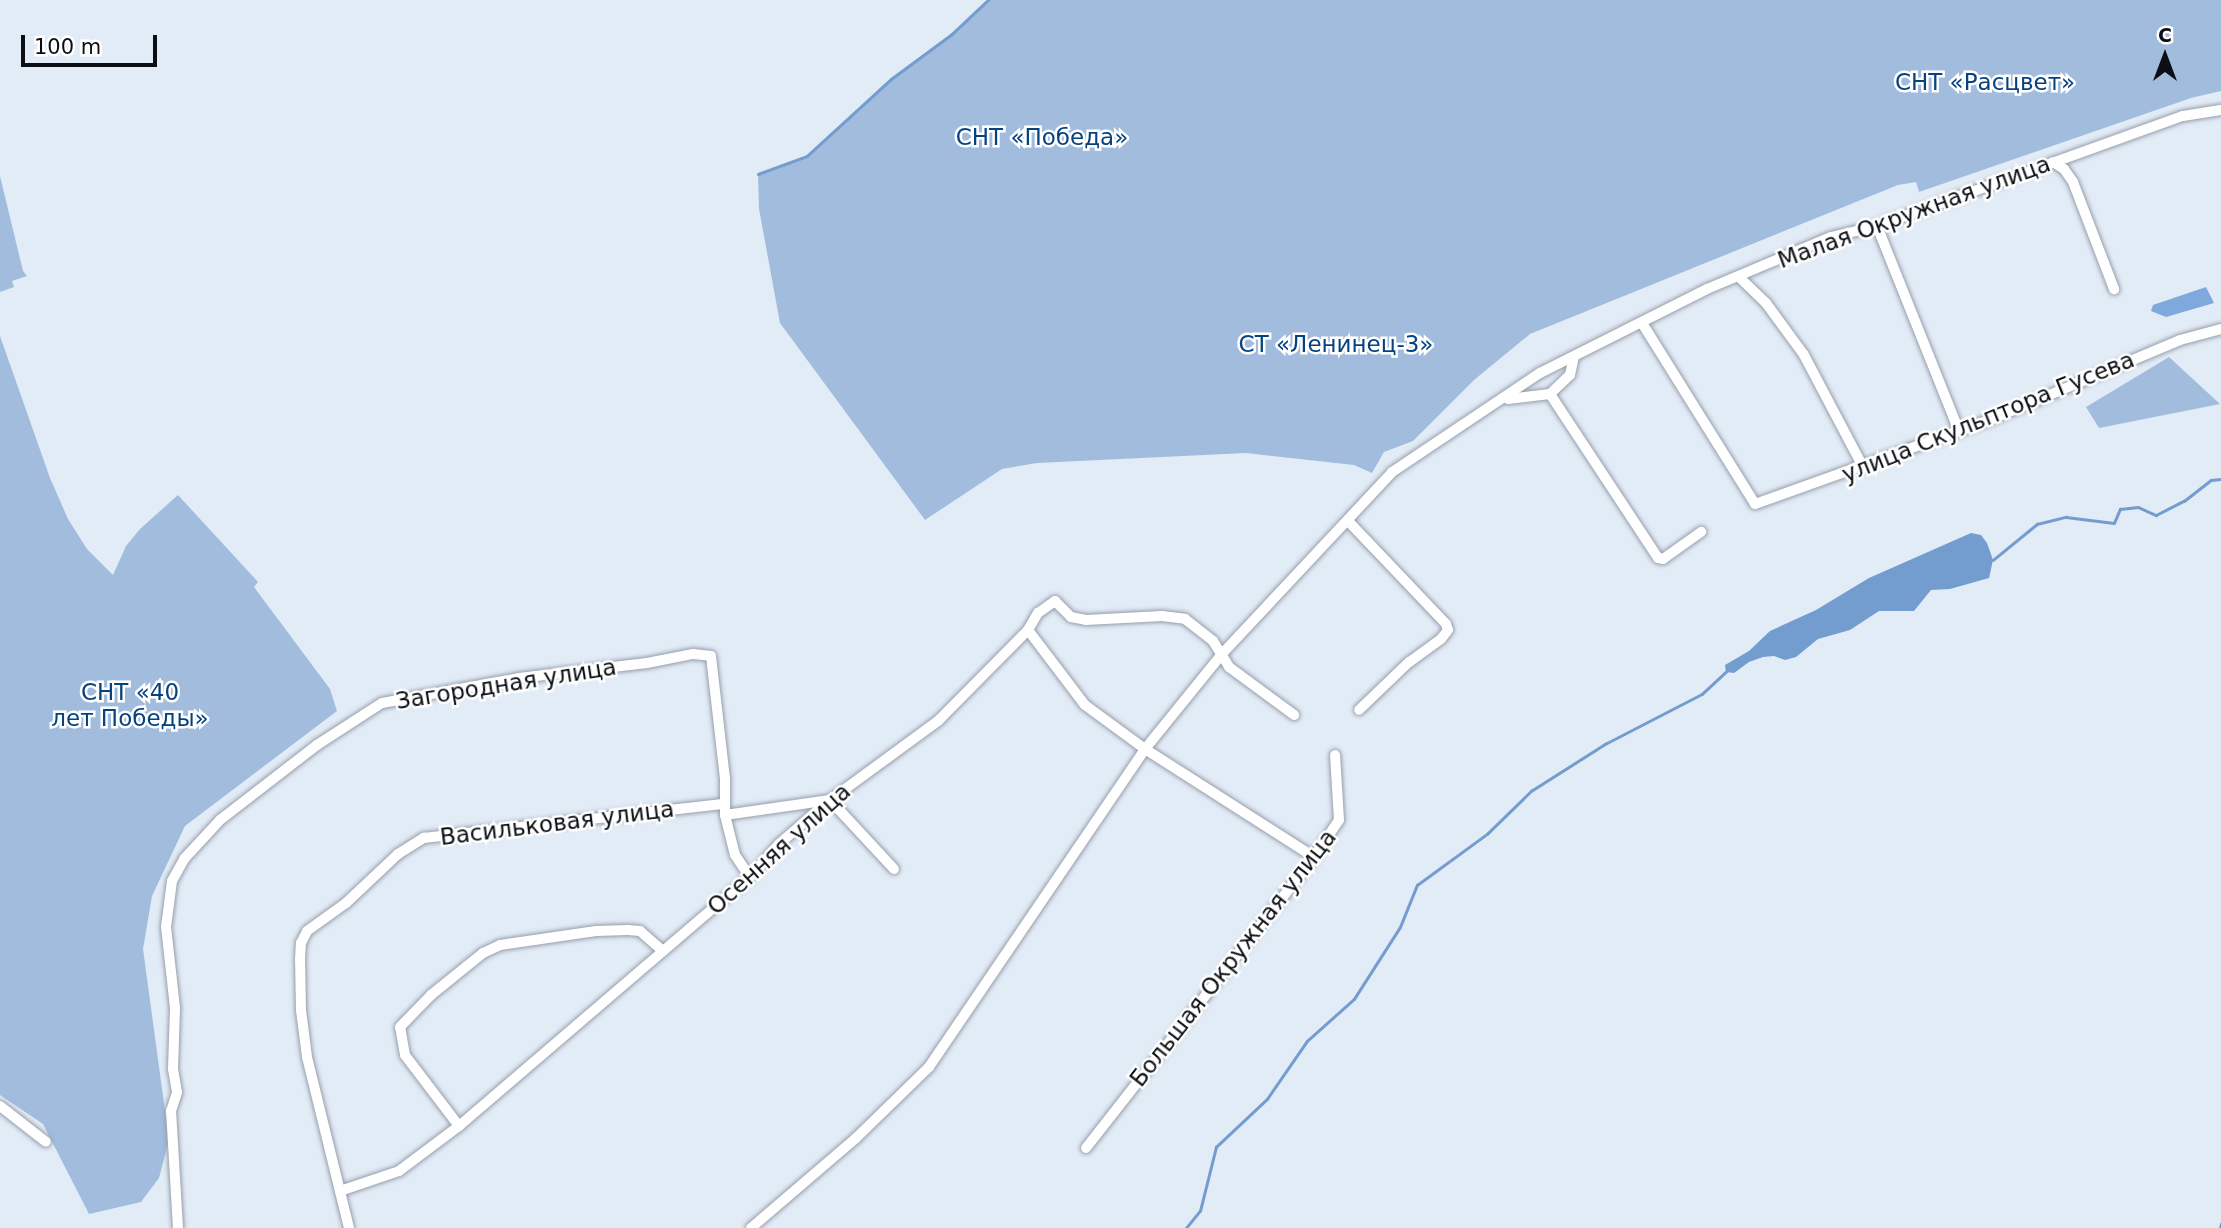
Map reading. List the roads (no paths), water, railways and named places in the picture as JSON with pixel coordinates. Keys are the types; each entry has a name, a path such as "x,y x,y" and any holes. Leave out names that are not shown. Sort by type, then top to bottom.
{"street":[{"name":"Малая Окружная улица","path":"751,1228 856,1138 929,1067 1145,749 1222,655 1349,522 1392,472 1506,399 1540,373 1707,289 1831,237 1877,226 2183,116 2221,110"},
{"path":"2053,162 2064,169 2073,182 2115,289"},
{"path":"1877,226 1959,431"},
{"path":"1740,277 1766,303 1804,355 1863,467"},
{"name":"улица Скульптора Гусева","path":"1642,323 1755,504 1959,431 2180,340 2221,329"},
{"path":"1506,399 1550,394 1570,375 1574,356"},
{"path":"1550,394 1658,558 1663,559 1700,533"},
{"path":"1349,522 1447,624 1448,630 1441,639 1409,662 1359,710"},
{"name":"Осенняя улица","path":"340,1192 400,1171 458,1126 750,877 779,844 830,800 938,721 1028,631 1038,613 1055,601 1071,617 1086,620 1162,616 1185,619 1213,641 1222,655"},
{"path":"1028,631 1085,705 1145,749 1314,857"},
{"name":"Загородная улица","path":"178,1228 170,1111 177,1092 173,1069 175,1008 166,927 172,881 184,859 198,842 266,782 382,702 519,677 647,663 693,654 711,656 725,778 725,809"},
{"path":"1222,655 1229,667 1294,715"},
{"name":"Большая Окружная улица","path":"1086,1148 1314,857 1339,820 1335,755"},
{"path":"830,800 894,869"},
{"name":"Васильковая улица","path":"349,1228 307,1057 300,1010 301,943 307,931 346,903 398,854 424,838 830,800"},
{"path":"725,809 735,855 750,877"},
{"path":"458,1126 405,1055 400,1027 431,995 483,953 500,945 596,930 628,930 640,931 663,951"},
{"path":"0,1106 47,1142"}],"waterway":[{"path":"758,174 807,156 891,79 952,34 988,0"},
{"path":"1993,560 2037,524 2066,517 2114,523 2120,509 2138,507 2156,515 2184,501 2211,480 2221,479"},
{"path":"1186,1228 1200,1211 1216,1147 1267,1099 1307,1041 1354,999 1400,927 1417,885 1487,834 1531,791 1605,744 1702,694 1726,672"},
{"path":"2220,1228 2221,1224"}],"park label":[{"name":"СНТ «Расцвет»","path":"1985,82"},
{"name":"СНТ «Победа»","path":"1042,137"},
{"name":"СТ «Ленинец-3»","path":"1336,344"},
{"name":"СНТ «40 лет Победы»","path":"130,705"}]}
